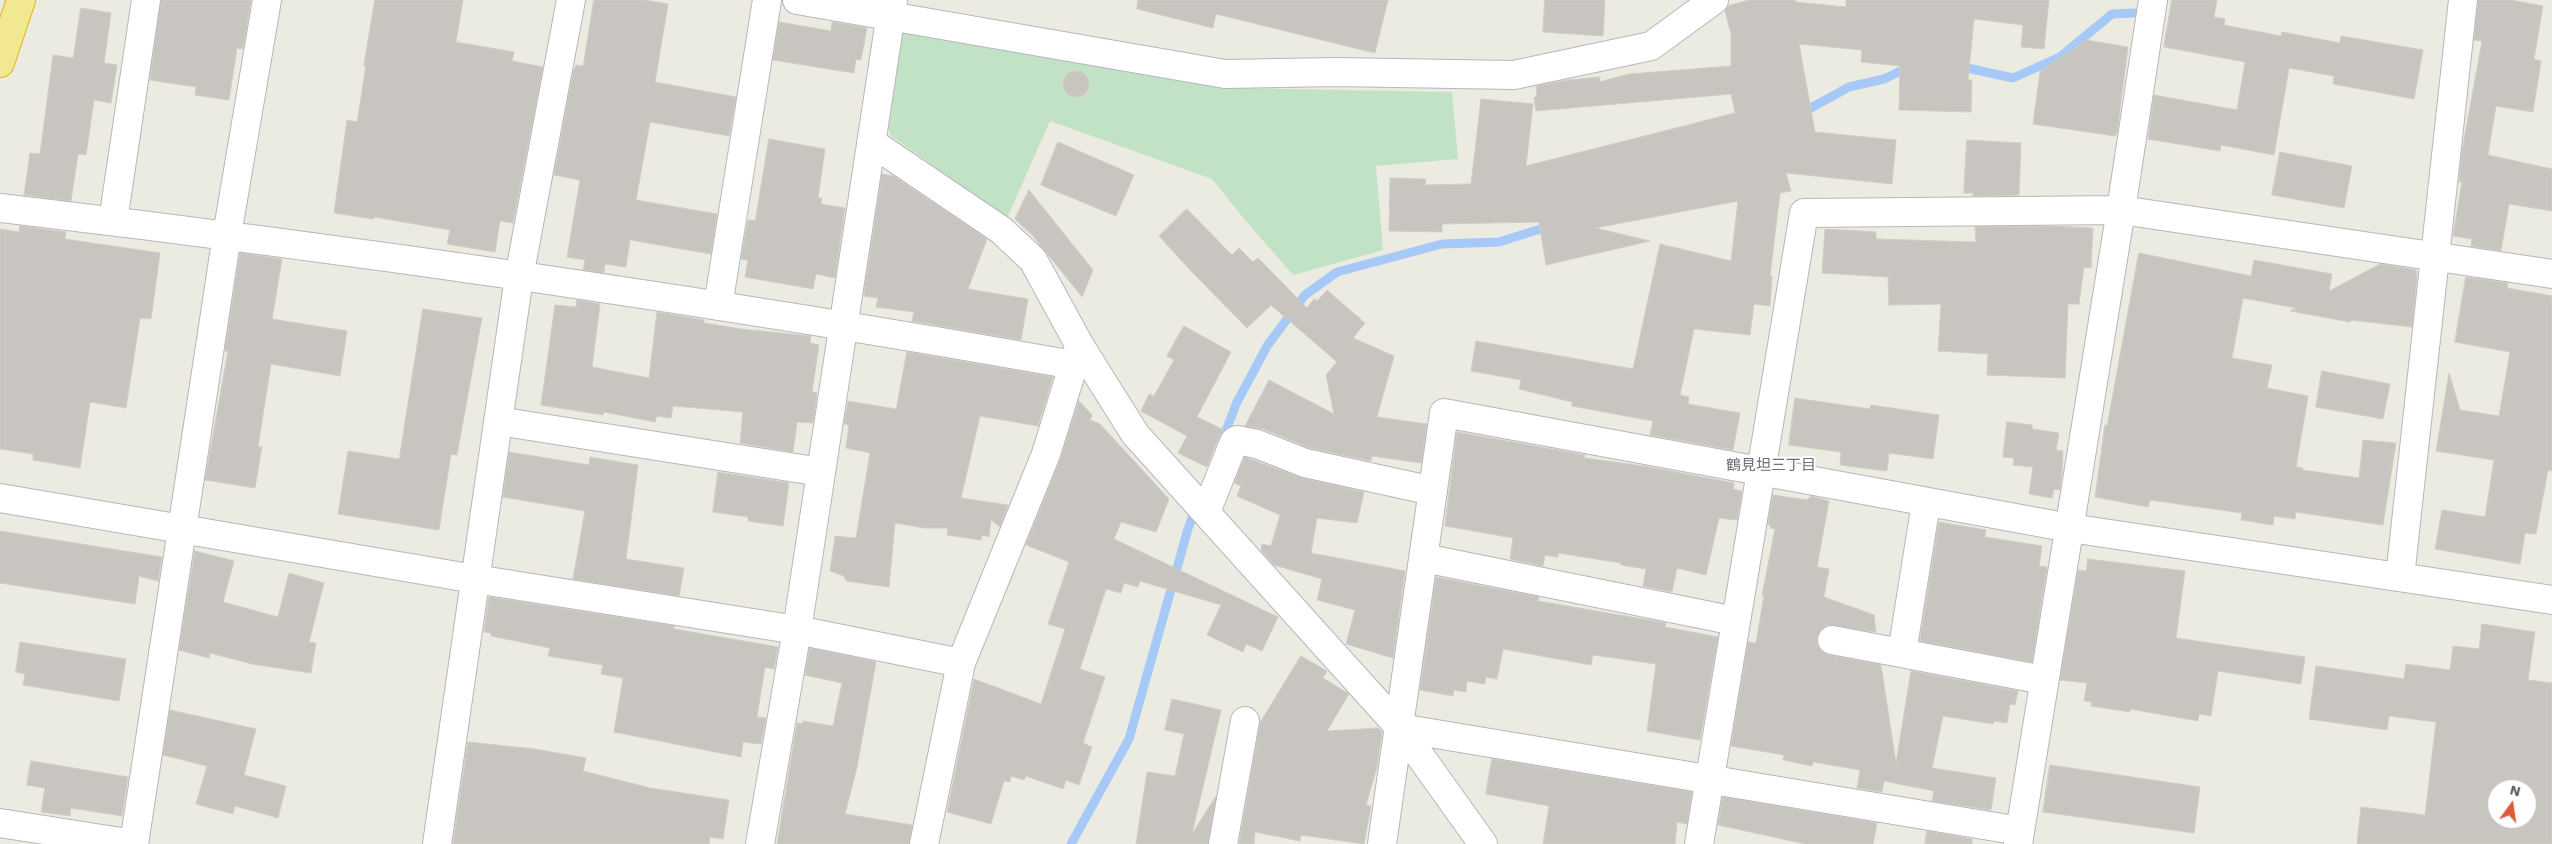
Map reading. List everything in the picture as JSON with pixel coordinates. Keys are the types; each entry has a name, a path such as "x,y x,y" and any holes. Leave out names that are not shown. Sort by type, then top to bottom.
{"highway":[{"path":"0,63 21,0"}],"street":[{"path":"112,221 146,0"},
{"path":"0,823 134,844 227,236 267,0"},
{"path":"437,844 520,277 571,0"},
{"path":"718,306 767,0"},
{"path":"797,0 891,7 1070,49 1225,74 1335,72 1514,75 1651,46 1714,0"},
{"path":"1400,728 1708,778 2022,840 2044,680 2121,210 2153,0"},
{"path":"2400,577 2463,0"},
{"path":"760,844 797,630 891,7"},
{"path":"871,142 1001,230 1033,260 1077,356 1135,434 1400,728 1483,844"},
{"path":"0,208 227,236 1077,356"},
{"path":"1699,844 1708,778 1804,213 2121,210 2552,274"},
{"path":"924,844 961,663 1046,454 1077,356"},
{"path":"1382,844 1444,413 1760,473 2070,528 2552,600"},
{"path":"498,421 821,472"},
{"path":"1206,512 1234,442 1237,440 1258,444 1305,463 1433,491"},
{"path":"0,498 475,579 797,630 961,663"},
{"path":"1902,653 1926,502"},
{"path":"1424,558 1735,621"},
{"path":"1832,640 2044,680"},
{"path":"1223,844 1245,721"}],"green space":[{"path":"900,30 1237,88 1452,92 1458,159 1376,166 1383,250 1293,275 1212,179 1050,121 1007,218 890,135 886,118"}],"building":[{"path":"161,0 251,0 243,49 237,48 229,100 195,95 196,87 150,80"},
{"path":"375,0 463,0 456,42 514,52 512,61 543,67 513,223 500,221 495,252 447,244 450,230 374,217 373,219 334,213 347,120 357,122"},
{"path":"594,0 645,0 668,4 655,82 736,97 729,136 650,122 636,200 717,214 711,254 630,240 626,267 605,264 604,273 583,270 585,260 567,257 580,180 554,175 573,72 576,65 583,66"},
{"path":"1138,0 1388,0 1375,53 1216,14 1213,28 1137,9"},
{"path":"1545,0 1605,0 1603,36 1543,32"},
{"path":"1750,0 1795,0 1796,2 1846,7 1846,0 2049,0 2044,49 2021,47 2023,25 1974,19 1968,80 1972,80 1971,112 1899,110 1900,66 1861,62 1862,50 1799,44 1815,132 1896,140 1892,184 1786,173 1791,191 1780,193 1770,276 1772,276 1770,306 1754,304 1750,335 1694,329 1680,395 1689,397 1688,404 1740,413 1733,450 1650,435 1653,421 1572,406 1572,402 1519,389 1521,380 1471,371 1476,341 1633,369 1660,244 1731,261 1738,201 1595,228 1650,241 1546,265 1539,222 1442,224 1442,232 1389,231 1390,178 1426,179 1425,185 1471,184 1481,99 1533,104 1526,166 1735,113 1731,94 1536,111 1534,97 1537,97 1536,86 1568,80 1600,77 1599,82 1629,74 1731,66 1731,34 1725,11 1728,6"},
{"path":"2172,0 2217,0 2214,17 2225,19 2224,25 2281,36 2282,32 2340,43 2341,36 2423,50 2414,99 2333,84 2334,76 2289,68 2274,155 2221,145 2220,151 2148,139 2154,95 2237,110 2245,62 2164,47"},
{"path":"2478,0 2511,0 2543,6 2534,59 2541,61 2533,112 2496,106 2488,155 2552,169 2552,211 2509,204 2501,251 2471,246 2472,239 2453,236 2462,182 2459,182 2462,151 2482,41 2474,40"},
{"path":"81,8 111,13 104,63 117,65 111,103 94,100 86,155 78,154 71,201 24,195 30,153 40,154 53,55 73,58"},
{"path":"779,22 831,31 832,22 867,28 861,60 856,59 854,73 773,60"},
{"path":"2087,40 2128,47 2117,133 2115,136 2033,124 2040,72"},
{"path":"1076,71 1085,75 1089,84 1085,93 1076,97 1067,93 1063,84 1067,75"},
{"path":"769,139 825,149 818,198 822,198 821,204 845,208 835,278 816,274 813,289 745,277 748,260 741,259 748,220 755,221"},
{"path":"1967,140 2021,143 2019,195 1973,196 1973,193 1964,193"},
{"path":"1058,142 1134,175 1116,216 1041,185"},
{"path":"2280,152 2352,166 2344,208 2272,195"},
{"path":"882,174 893,176 987,239 968,289 1028,299 1021,340 912,321 914,312 876,307 878,298 864,296"},
{"path":"1029,190 1093,270 1082,297 1033,236 1015,219"},
{"path":"1187,209 1232,255 1239,248 1253,262 1258,258 1307,308 1314,299 1317,301 1327,290 1365,323 1353,338 1394,356 1377,417 1427,424 1421,463 1372,456 1371,461 1310,448 1263,429 1245,426 1269,380 1334,414 1326,375 1337,362 1271,305 1247,328 1192,272 1159,236"},
{"path":"20,226 66,232 65,239 160,253 151,319 140,318 126,408 90,402 80,468 33,460 33,454 0,449 0,229 19,232"},
{"path":"2046,226 2093,228 2091,268 2084,267 2079,304 2068,304 2065,378 1987,375 1988,354 1938,351 1941,304 1889,305 1888,277 1822,273 1825,229 1876,232 1876,239 1976,242 1975,227"},
{"path":"240,253 282,259 272,319 347,331 340,376 271,364 258,447 262,447 255,488 205,480 228,351 225,351"},
{"path":"2139,253 2251,276 2254,260 2332,274 2329,291 2380,264 2416,270 2412,327 2351,320 2350,322 2290,311 2296,308 2243,298 2232,358 2272,365 2267,388 2308,396 2296,467 2303,468 2302,470 2359,478 2363,440 2396,443 2383,525 2296,512 2295,519 2274,516 2273,525 2241,520 2242,513 2150,500 2148,507 2095,497 2105,425 2107,425"},
{"path":"2466,277 2508,283 2507,288 2552,296 2552,471 2548,470 2536,534 2525,533 2520,564 2435,549 2442,510 2485,517 2494,460 2436,451 2449,373 2460,410 2499,416 2510,352 2455,342"},
{"path":"577,300 600,304 592,367 649,378 657,312 741,329 811,336 810,343 819,345 812,392 817,393 813,423 797,422 793,452 740,443 743,412 673,406 671,418 657,416 655,422 604,412 603,415 541,405 555,305 576,307"},
{"path":"423,309 482,318 457,455 451,454 439,530 338,514 348,451 399,459"},
{"path":"1184,326 1231,352 1197,417 1224,430 1219,436 1207,467 1178,453 1187,436 1141,411 1149,394 1154,396 1174,360 1167,356"},
{"path":"907,352 1053,377 1038,426 980,416 961,498 1008,505 1000,527 991,520 989,537 982,535 981,540 947,535 948,528 924,528 895,523 889,587 846,581 844,576 830,571 835,536 856,538 870,453 846,448 849,425 844,424 848,401 896,409"},
{"path":"2322,371 2390,384 2383,419 2316,407"},
{"path":"1795,398 1870,409 1871,405 1939,415 1933,459 1889,453 1887,471 1840,465 1841,452 1789,445"},
{"path":"1079,401 1092,415 1090,420 1100,424 1169,499 1156,532 1121,522 1114,539 1278,617 1262,651 1246,644 1243,652 1207,635 1221,605 1140,581 1138,587 1124,583 1121,593 1106,589 1080,669 1105,677 1083,743 1092,747 1079,785 1066,780 1063,789 1026,776 1024,780 1011,776 1010,782 1004,781 991,824 947,812 974,679 1041,704 1065,629 1048,624 1069,562 1026,545 1060,460"},
{"path":"2007,422 2032,425 2032,429 2059,433 2056,450 2063,451 2062,473 2060,490 2054,489 2052,498 2029,494 2033,467 2013,465 2014,458 2003,457"},
{"path":"1457,432 1585,455 1584,458 1644,466 1734,483 1733,489 1742,491 1737,520 1719,518 1706,575 1677,568 1672,592 1643,586 1646,569 1621,565 1621,563 1558,553 1558,557 1545,555 1543,566 1510,559 1513,538 1445,526"},
{"path":"509,452 589,465 590,457 638,465 626,559 684,568 679,596 573,579 585,511 503,497"},
{"path":"1245,457 1302,478 1364,492 1357,523 1317,518 1311,553 1405,571 1393,658 1346,644 1355,610 1317,600 1322,579 1274,565 1261,550 1262,544 1271,546 1280,515 1237,496 1241,486 1234,483"},
{"path":"718,472 789,483 783,526 748,521 748,517 713,512"},
{"path":"1773,495 1807,500 1811,496 1829,501 1817,567 1829,569 1824,597 1874,615 1876,632 1827,625 1820,630 1817,645 1821,651 1829,655 1881,665 1896,763 1911,671 2018,691 2015,705 2010,704 2007,723 1994,721 1993,724 1943,716 1932,768 1996,778 1991,810 1932,801 1934,791 1884,781 1882,792 1857,788 1860,770 1813,762 1812,766 1783,760 1784,755 1731,746 1748,642 1756,643 1764,595 1762,595 1775,529 1770,528 1771,525 1768,525"},
{"path":"1939,522 1986,530 1985,537 2042,546 2039,566 2047,567 2032,662 1920,641"},
{"path":"0,531 162,557 158,581 139,576 135,604 0,583"},
{"path":"195,551 234,561 223,602 278,617 289,573 324,583 309,642 316,643 311,673 252,664 210,653 209,658 179,650"},
{"path":"2088,559 2185,571 2176,638 2305,657 2301,684 2218,671 2211,716 2199,714 2198,721 2130,709 2130,712 2091,706 2092,702 2084,701 2087,683 2060,680 2078,570 2086,571"},
{"path":"1436,577 1539,597 1538,601 1666,623 1665,627 1718,637 1700,740 1647,731 1656,664 1593,655 1591,665 1503,649 1497,679 1486,677 1485,684 1467,681 1466,692 1454,690 1453,696 1420,690"},
{"path":"489,597 674,626 674,629 778,647 774,669 765,667 757,717 766,718 761,744 743,742 741,757 614,732 623,678 601,674 603,665 548,656 550,648 491,636 491,633 484,632"},
{"path":"2482,624 2535,632 2528,680 2552,683 2552,844 2357,844 2361,807 2425,815 2436,722 2389,716 2387,730 2309,719 2316,666 2404,679 2406,664 2450,670 2453,646 2479,649"},
{"path":"20,642 126,659 119,701 23,685 25,674 16,672"},
{"path":"810,648 876,662 857,767 845,814 912,825 909,844 777,844 797,723 802,724 803,721 833,726 842,683 805,675"},
{"path":"1301,656 1327,671 1323,678 1349,694 1327,731 1378,728 1382,732 1377,767 1366,805 1371,806 1364,844 1301,835 1300,841 1255,832 1254,844 1239,844 1260,723"},
{"path":"1172,699 1221,710 1192,834 1216,796 1208,844 1136,844 1147,772 1175,776 1184,734 1165,730"},
{"path":"170,710 256,729 244,775 286,786 278,818 235,806 233,814 196,804 207,766 163,755"},
{"path":"468,742 535,749 586,758 583,771 650,788 729,800 723,839 710,837 709,844 453,844"},
{"path":"1492,759 1692,792 1687,824 1677,822 1675,844 1543,844 1549,806 1486,794"},
{"path":"31,761 128,777 122,816 71,808 70,816 41,812 45,788 27,785"},
{"path":"2050,765 2200,787 2194,833 2043,812"},
{"path":"1723,797 1877,823 1873,844 1806,844 1718,825"},
{"path":"1927,831 1972,839 1972,844 1925,844"}],"waterway":[{"path":"1958,66 2013,78 2060,57 2112,14 2134,13"},
{"path":"1800,114 1849,87 1884,79 1911,66"},
{"path":"1222,441 1237,402 1267,346 1305,295 1337,272 1442,244 1499,242 1550,226"},
{"path":"1071,844 1129,739 1188,529 1196,507"}],"district":[{"name":"鶴見坦三丁目","path":"1771,466"}]}
